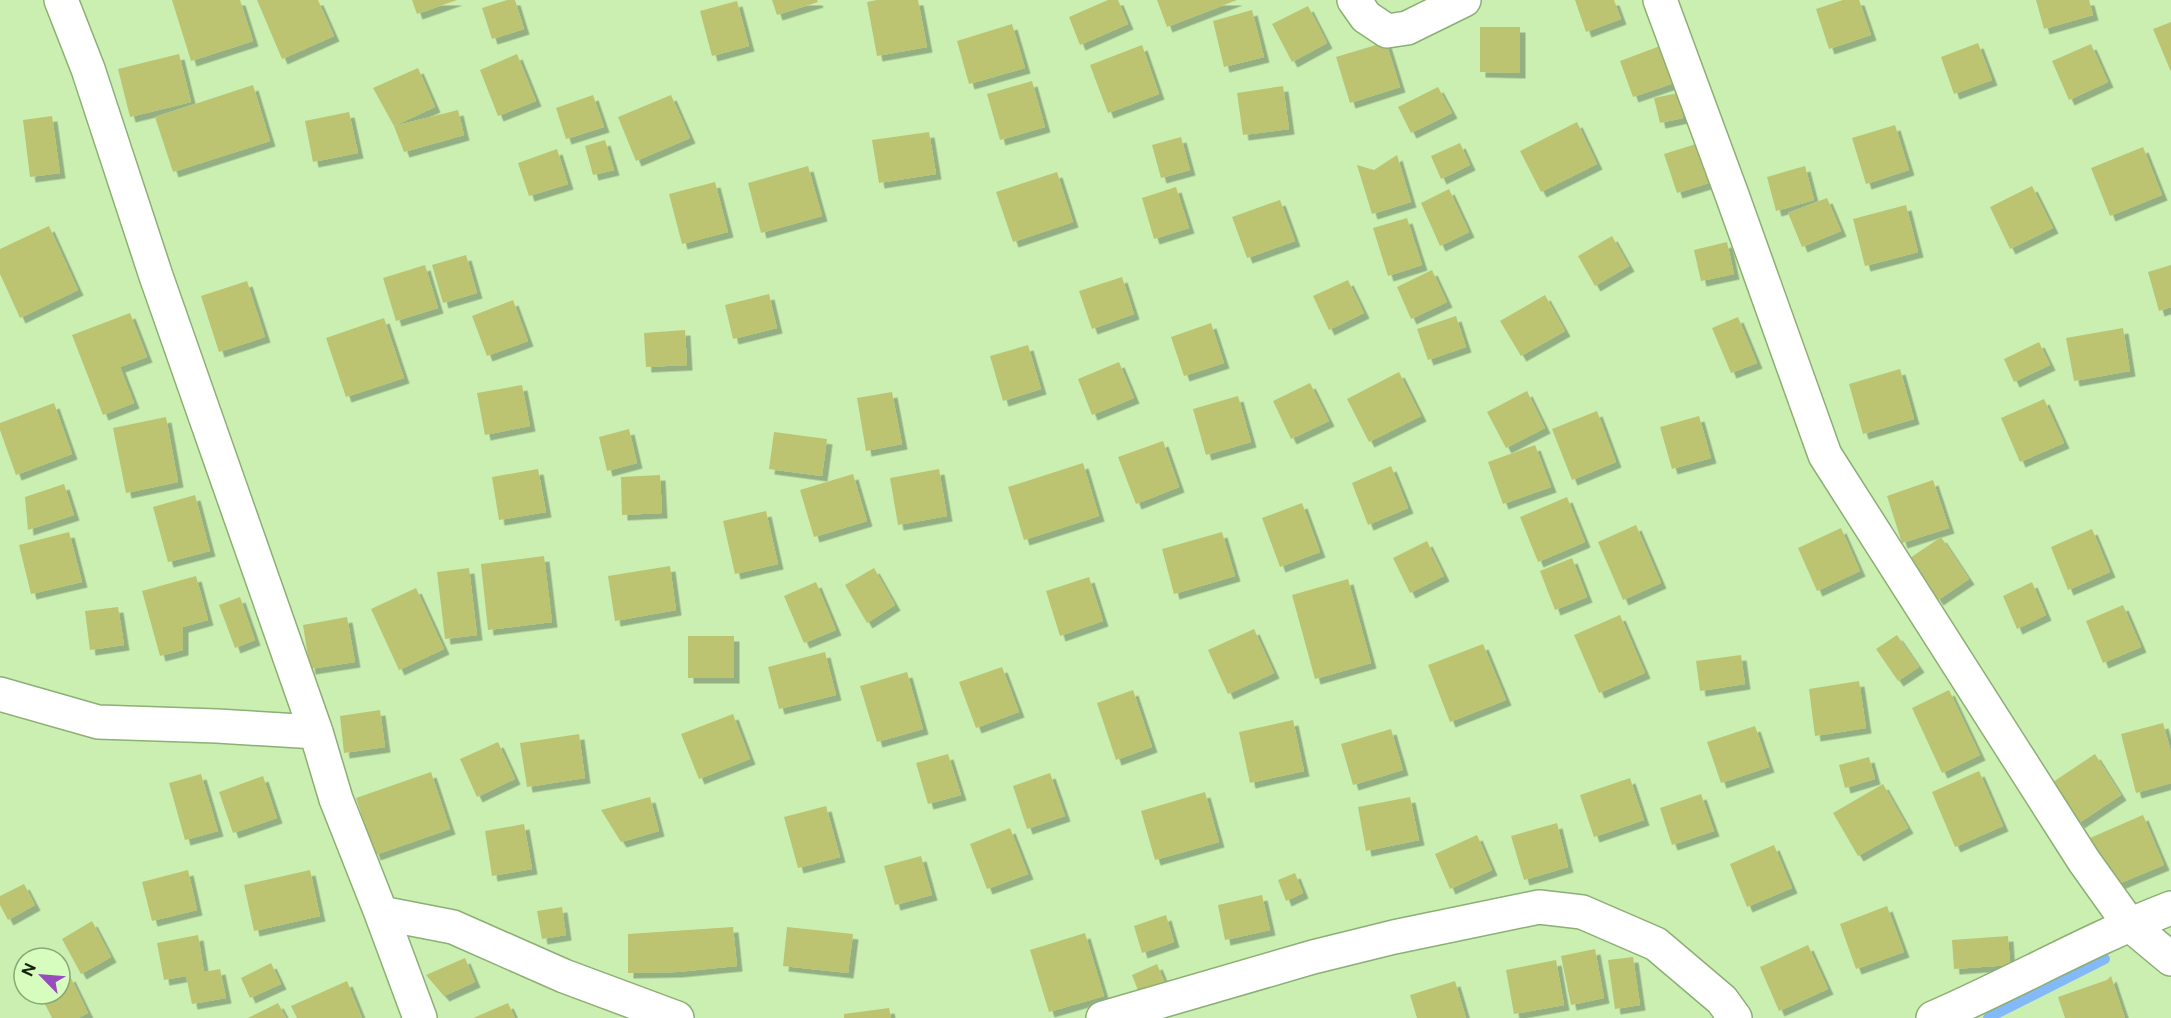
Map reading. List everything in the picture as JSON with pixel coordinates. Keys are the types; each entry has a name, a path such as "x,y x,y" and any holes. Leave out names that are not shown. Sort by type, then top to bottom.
{"street":[{"path":"61,0 88,69 156,276 316,732 336,799 420,1018"},
{"path":"1354,0 1366,16 1387,31 1407,28 1464,0"},
{"path":"1660,0 1825,454 2084,861 2128,924 2171,959"},
{"path":"0,694 98,722 316,732"},
{"path":"1103,1018 1313,957 1394,937 1539,907 1582,912 1656,944 1722,1000 1735,1018"},
{"path":"1934,1018 1990,993 2128,924 2171,908"},
{"path":"381,913 453,927 564,976 677,1018"}],"building":[{"path":"172,0 240,0 253,41 191,61"},
{"path":"257,0 318,0 334,36 282,59"},
{"path":"412,0 457,0 417,14"},
{"path":"507,0 515,0 524,29 492,39 482,8"},
{"path":"772,0 817,0 818,2 777,15"},
{"path":"918,0 927,47 877,56 867,2"},
{"path":"1108,0 1118,0 1128,24 1080,45 1069,17"},
{"path":"1157,0 1237,0 1167,27"},
{"path":"1575,0 1614,0 1621,19 1586,32"},
{"path":"1843,0 1859,0 1871,35 1829,49 1816,9"},
{"path":"2036,0 2089,0 2093,15 2044,29"},
{"path":"737,1 749,46 712,56 700,11"},
{"path":"1308,6 1327,43 1292,62 1272,24"},
{"path":"1252,10 1264,57 1224,67 1213,21"},
{"path":"2171,22 2171,72 2153,29"},
{"path":"1012,24 1025,68 969,84 957,41"},
{"path":"1480,27 1520,27 1520,73 1480,72"},
{"path":"1386,42 1400,87 1350,103 1336,57"},
{"path":"1978,43 1992,80 1954,94 1941,57"},
{"path":"2091,44 2108,82 2069,100 2052,61"},
{"path":"1142,45 1159,94 1108,113 1090,65"},
{"path":"1660,46 1674,83 1633,97 1620,61"},
{"path":"179,54 191,102 130,117 118,69"},
{"path":"517,54 536,101 498,116 480,70"},
{"path":"418,68 435,107 394,126 373,88"},
{"path":"1032,81 1045,127 1000,140 987,94"},
{"path":"253,85 270,141 173,172 155,117"},
{"path":"1283,86 1289,129 1243,135 1237,93"},
{"path":"1438,87 1452,113 1411,133 1398,107"},
{"path":"1678,93 1683,118 1660,123 1654,98"},
{"path":"593,95 604,127 566,139 556,108"},
{"path":"671,95 690,138 636,161 618,117"},
{"path":"458,110 464,135 404,152 394,126"},
{"path":"349,112 358,153 313,162 305,121"},
{"path":"52,116 60,173 30,177 23,120"},
{"path":"1577,122 1597,164 1541,192 1520,151"},
{"path":"1895,125 1909,170 1866,184 1852,138"},
{"path":"929,132 936,174 879,183 872,140"},
{"path":"1181,137 1190,170 1161,178 1152,145"},
{"path":"605,140 614,170 593,175 585,146"},
{"path":"1460,143 1470,165 1441,179 1431,156"},
{"path":"1696,144 1709,183 1677,193 1664,154"},
{"path":"2143,147 2162,195 2110,216 2091,168"},
{"path":"557,149 568,184 529,196 518,163"},
{"path":"1397,155 1411,202 1372,214 1357,165 1374,170"},
{"path":"808,166 822,216 761,233 748,183"},
{"path":"1805,166 1814,200 1776,211 1767,177"},
{"path":"1057,172 1073,222 1013,242 996,192"},
{"path":"715,182 728,232 682,244 669,194"},
{"path":"2032,186 2053,228 2010,249 1990,207"},
{"path":"1176,187 1189,228 1154,239 1142,198"},
{"path":"1449,189 1469,232 1440,246 1421,203"},
{"path":"1827,198 1841,231 1802,247 1788,213"},
{"path":"1280,200 1295,241 1247,258 1232,217"},
{"path":"1906,205 1918,252 1865,266 1853,219"},
{"path":"1407,218 1422,265 1388,276 1373,228"},
{"path":"49,226 78,290 20,318 0,274 0,249"},
{"path":"1612,236 1629,266 1595,286 1578,256"},
{"path":"1727,242 1734,274 1701,281 1694,250"},
{"path":"466,255 477,293 443,303 432,265"},
{"path":"425,265 438,308 396,321 383,278"},
{"path":"2171,265 2171,307 2159,311 2148,272"},
{"path":"1432,270 1447,302 1411,319 1397,287"},
{"path":"1122,277 1134,314 1092,329 1079,291"},
{"path":"1348,280 1364,313 1329,330 1313,296"},
{"path":"247,281 265,337 219,352 201,296"},
{"path":"769,294 777,328 733,339 725,305"},
{"path":"1545,295 1565,331 1521,356 1500,321"},
{"path":"513,300 528,341 487,356 472,316"},
{"path":"130,313 147,357 120,367 134,403 103,415 72,335"},
{"path":"1456,316 1466,347 1428,360 1417,329"},
{"path":"1738,317 1757,363 1731,373 1712,328"},
{"path":"384,318 404,378 346,397 326,338"},
{"path":"1211,323 1224,363 1184,376 1171,337"},
{"path":"2123,328 2130,371 2074,381 2066,338"},
{"path":"685,330 687,365 646,367 644,333"},
{"path":"2039,342 2050,365 2014,382 2004,359"},
{"path":"1028,345 1041,389 1003,401 990,356"},
{"path":"1119,362 1134,398 1092,415 1078,379"},
{"path":"1900,369 1914,419 1863,434 1849,384"},
{"path":"1399,372 1421,416 1369,442 1347,399"},
{"path":"1310,383 1329,421 1291,439 1273,401"},
{"path":"522,385 530,426 485,435 477,393"},
{"path":"1527,391 1545,428 1506,448 1487,412"},
{"path":"892,392 902,444 866,451 857,398"},
{"path":"1238,396 1251,442 1206,455 1193,409"},
{"path":"2044,399 2064,443 2020,462 2001,418"},
{"path":"54,403 72,454 16,475 0,430 0,423"},
{"path":"1597,411 1616,462 1572,480 1552,429"},
{"path":"1699,416 1711,458 1672,469 1660,427"},
{"path":"166,417 178,482 126,493 113,428"},
{"path":"629,429 637,463 607,471 599,437"},
{"path":"774,432 827,439 822,476 769,469"},
{"path":"1163,441 1179,487 1136,504 1118,457"},
{"path":"1535,445 1551,487 1503,504 1488,462"},
{"path":"1083,463 1099,516 1024,540 1008,487"},
{"path":"1391,466 1408,508 1368,525 1352,483"},
{"path":"538,469 546,512 499,520 492,477"},
{"path":"939,469 947,516 898,525 890,478"},
{"path":"853,474 867,521 814,537 800,490"},
{"path":"660,475 662,513 622,515 621,477"},
{"path":"1933,480 1949,528 1902,543 1887,496"},
{"path":"64,484 74,515 28,530 25,497"},
{"path":"195,495 210,551 168,562 153,507"},
{"path":"1567,497 1585,542 1538,562 1520,517"},
{"path":"1302,503 1320,552 1280,567 1262,518"},
{"path":"766,511 778,564 735,574 723,521"},
{"path":"1636,525 1661,583 1623,600 1598,542"},
{"path":"1841,528 1860,571 1817,591 1798,548"},
{"path":"2092,529 2110,572 2068,590 2051,547"},
{"path":"69,532 82,582 31,594 19,545"},
{"path":"1222,532 1235,576 1174,594 1162,549"},
{"path":"1941,537 1969,579 1938,600 1910,558"},
{"path":"1427,541 1444,576 1410,593 1393,558"},
{"path":"544,556 552,622 488,630 481,564"},
{"path":"1572,558 1587,597 1555,610 1540,571"},
{"path":"670,566 676,610 615,621 608,576"},
{"path":"469,568 477,635 445,639 437,572"},
{"path":"874,568 895,605 867,623 845,585"},
{"path":"196,576 208,620 183,627 183,650 160,656 142,591"},
{"path":"1089,577 1103,621 1060,636 1046,591"},
{"path":"1348,579 1371,663 1315,679 1292,595"},
{"path":"816,582 836,630 804,643 784,596"},
{"path":"2032,582 2046,615 2017,629 2003,596"},
{"path":"416,588 444,649 399,670 371,609"},
{"path":"240,597 255,640 235,648 219,605"},
{"path":"2123,605 2141,647 2103,663 2086,621"},
{"path":"118,607 124,645 90,650 85,611"},
{"path":"1620,615 1645,673 1599,693 1574,635"},
{"path":"347,617 355,662 310,669 303,625"},
{"path":"1254,629 1274,673 1228,694 1208,650"},
{"path":"1897,635 1919,667 1898,681 1876,649"},
{"path":"688,636 734,636 734,678 688,678"},
{"path":"1483,644 1506,700 1450,722 1428,665"},
{"path":"825,652 836,695 779,709 768,667"},
{"path":"1741,655 1745,684 1700,691 1696,661"},
{"path":"1002,667 1019,712 976,728 959,682"},
{"path":"907,672 923,729 877,742 860,686"},
{"path":"1859,681 1866,728 1815,736 1809,689"},
{"path":"1133,690 1152,747 1116,760 1097,703"},
{"path":"1949,690 1980,755 1942,773 1912,708"},
{"path":"380,710 385,747 344,753 340,716"},
{"path":"733,714 750,759 699,779 681,734"},
{"path":"1293,720 1304,771 1250,783 1239,732"},
{"path":"2163,723 2171,752 2171,783 2136,793 2121,734"},
{"path":"1755,726 1769,767 1721,783 1707,742"},
{"path":"1391,729 1403,770 1353,785 1341,744"},
{"path":"579,734 585,778 527,787 520,743"},
{"path":"498,742 515,779 477,797 460,759"},
{"path":"948,754 961,795 928,804 916,763"},
{"path":"2095,754 2121,795 2079,823 2053,782"},
{"path":"1869,757 1875,779 1845,788 1839,765"},
{"path":"1979,771 2003,826 1955,847 1932,792"},
{"path":"431,772 450,829 375,855 356,798"},
{"path":"1050,773 1065,816 1027,829 1013,786"},
{"path":"201,774 218,831 185,840 169,783"},
{"path":"263,776 277,818 233,833 219,792"},
{"path":"1630,778 1644,820 1594,837 1580,795"},
{"path":"1883,784 1908,828 1858,856 1833,813"},
{"path":"1205,792 1219,842 1155,860 1141,811"},
{"path":"1701,794 1714,831 1672,845 1660,808"},
{"path":"650,797 659,831 621,842 601,810"},
{"path":"1410,797 1419,840 1366,851 1358,807"},
{"path":"826,806 840,857 798,868 784,817"},
{"path":"2143,815 2164,865 2111,887 2090,838"},
{"path":"1557,823 1568,867 1524,880 1511,836"},
{"path":"524,824 532,869 492,876 485,831"},
{"path":"1010,828 1028,874 987,889 970,844"},
{"path":"1477,835 1492,870 1450,889 1435,854"},
{"path":"1774,845 1792,888 1747,907 1730,864"},
{"path":"921,856 932,895 895,905 884,866"},
{"path":"188,870 197,910 152,921 142,882"},
{"path":"310,870 320,916 254,931 244,885"},
{"path":"1295,873 1303,893 1286,901 1278,880"},
{"path":"24,884 35,905 8,920 0,905 0,896"},
{"path":"1262,895 1270,930 1225,940 1218,905"},
{"path":"1887,906 1904,952 1856,969 1840,924"},
{"path":"562,907 566,935 542,939 537,911"},
{"path":"1166,915 1174,942 1142,953 1134,926"},
{"path":"92,921 111,957 81,974 72,957 72,946 66,946 62,939"},
{"path":"733,927 737,966 677,972 628,973 628,934"},
{"path":"787,927 853,934 848,973 783,966"},
{"path":"1085,933 1104,996 1049,1012 1030,950"},
{"path":"198,935 204,972 220,969 226,998 192,1004 186,976 164,980 157,943"},
{"path":"2008,936 2010,965 1954,969 1952,940"},
{"path":"1808,945 1828,989 1779,1011 1760,967"},
{"path":"1595,949 1604,998 1571,1005 1561,956"},
{"path":"1633,957 1640,1005 1615,1009 1608,960"},
{"path":"465,958 475,982 444,996 426,975"},
{"path":"1556,960 1564,1005 1514,1014 1506,970"},
{"path":"271,963 281,984 250,998 241,978"},
{"path":"1157,964 1167,988 1141,998 1132,975"},
{"path":"2111,976 2125,1018 2065,1018 2058,997 2107,980"},
{"path":"72,980 88,1013 78,1018 52,1018 46,1006 72,1006"},
{"path":"347,981 362,1018 297,1018 291,1006"},
{"path":"1455,981 1466,1018 1417,1018 1410,995"},
{"path":"278,1003 286,1018 248,1018"},
{"path":"508,1003 515,1018 473,1018"},
{"path":"889,1008 891,1018 844,1018 844,1014"}],"waterway":[{"path":"1988,1018 2105,959"}]}
